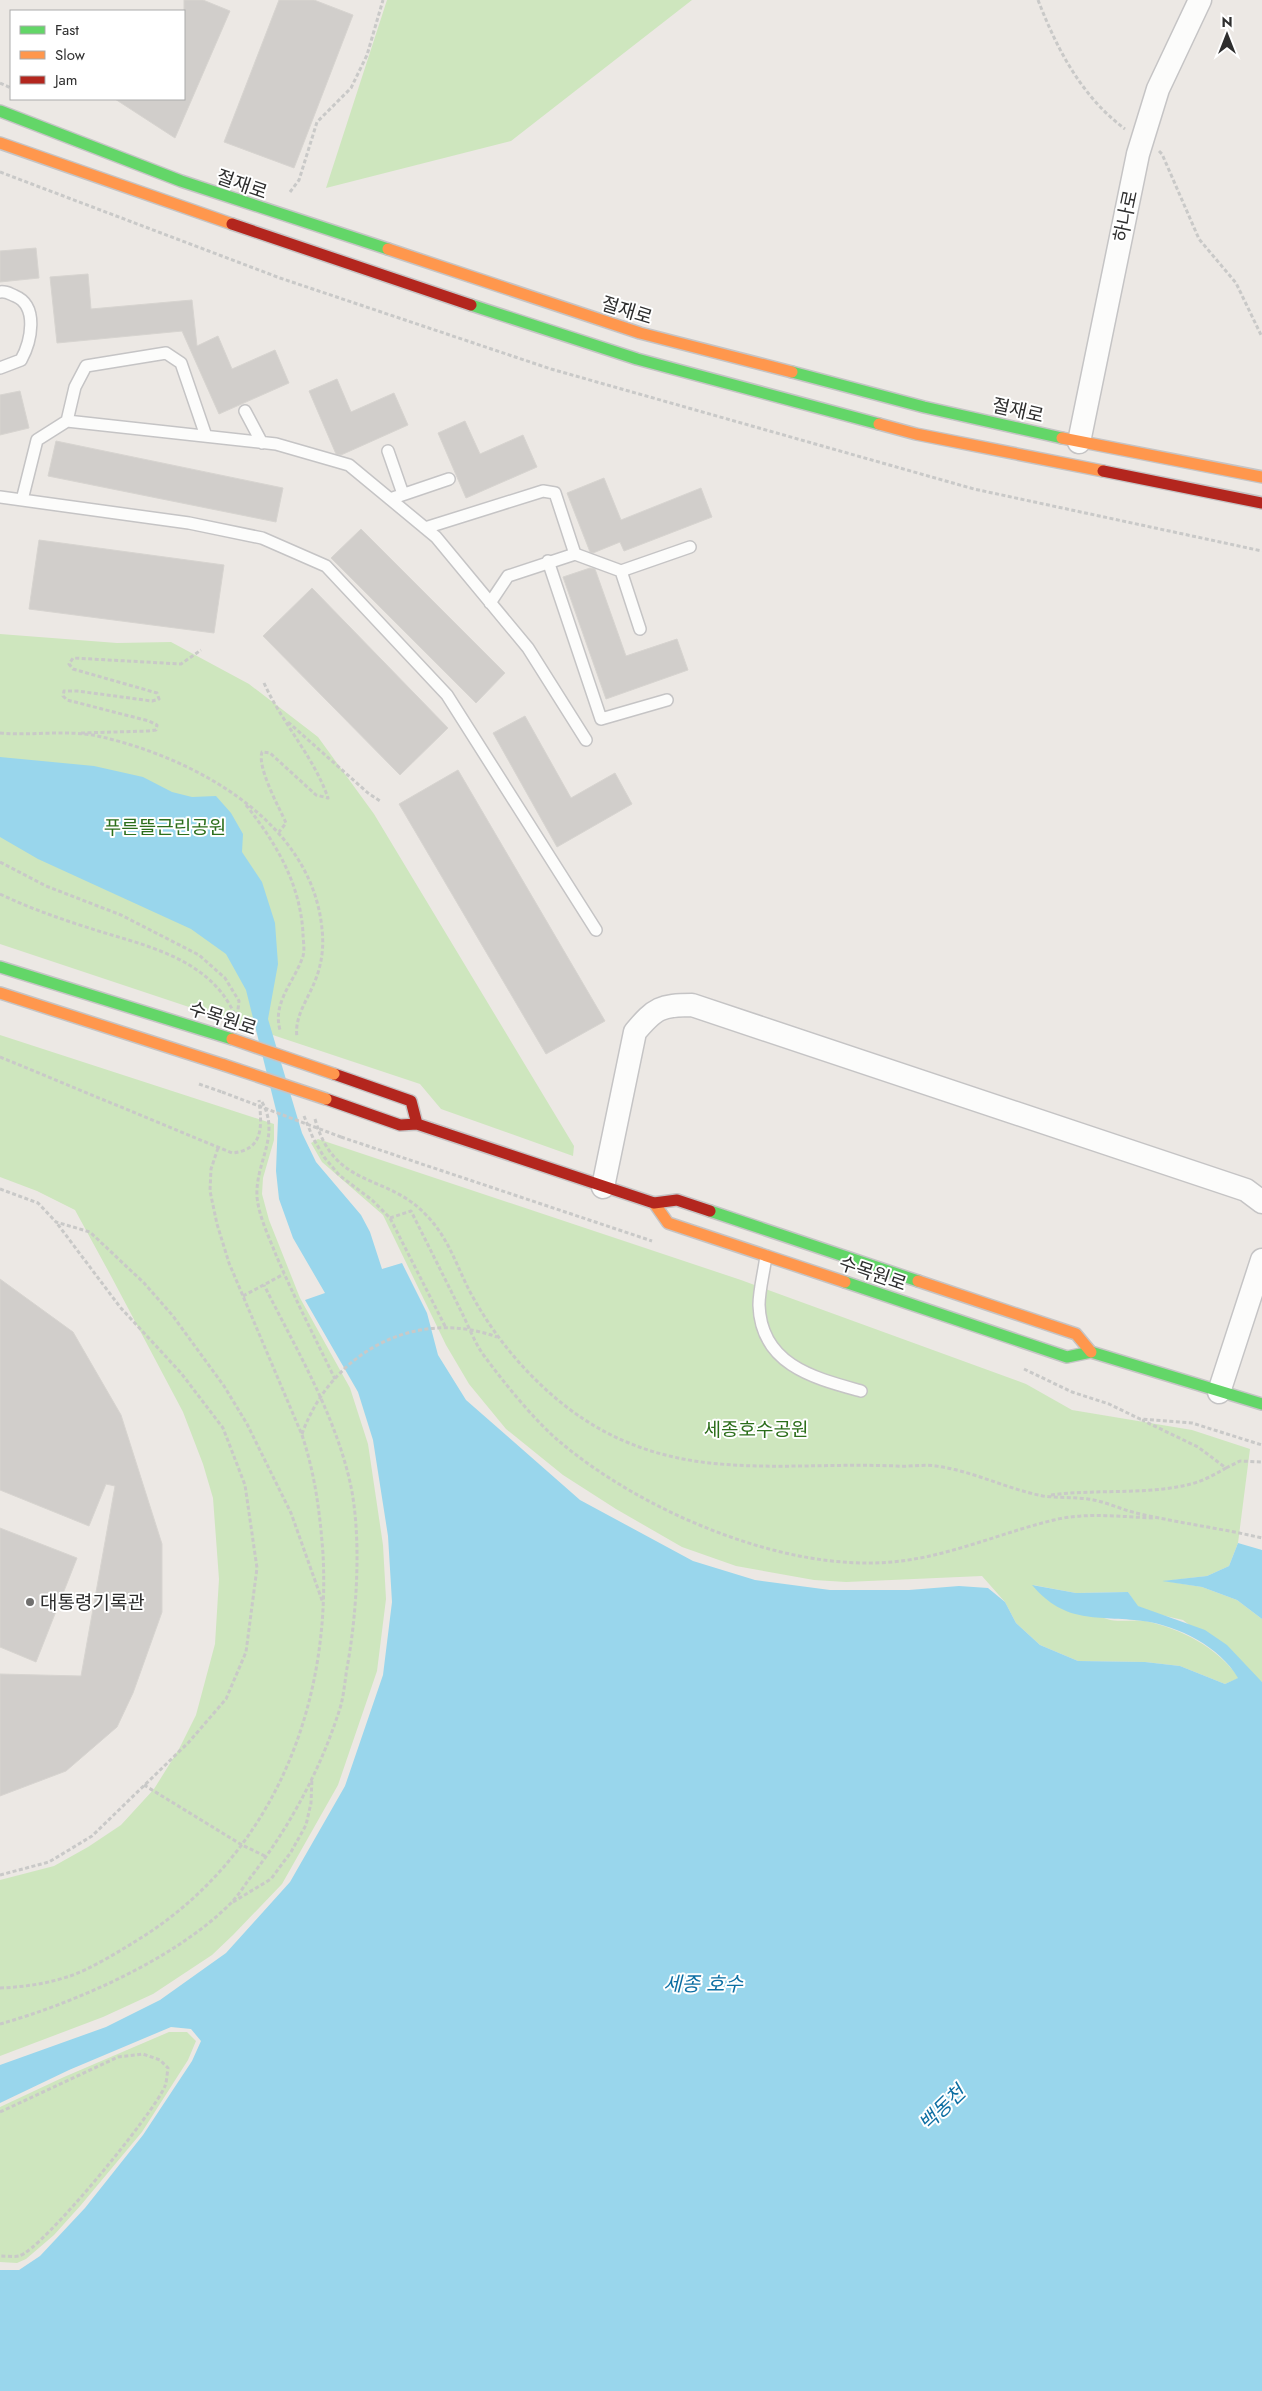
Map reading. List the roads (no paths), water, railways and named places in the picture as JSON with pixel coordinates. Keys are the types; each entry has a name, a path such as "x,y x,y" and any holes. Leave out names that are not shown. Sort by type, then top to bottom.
{"street":[{"name":"하나로","path":"1079,442 1138,154 1158,89 1200,0"},
{"name":"절재로","path":"0,111 181,182 640,333 924,407 1079,442 1262,477"},
{"path":"0,143 343,263 637,359 916,434 1262,503"},
{"name":"수목원로","path":"0,967 232,1039 411,1101 416,1124"},
{"name":"수목원로","path":"0,993 400,1124 416,1124 654,1203 676,1200 1076,1334 1091,1352"},
{"path":"603,1187 635,1032 649,1016 668,1005 692,1005 1246,1190 1262,1202"},
{"name":"수목원로","path":"654,1203 668,1223 1067,1357 1091,1352 1262,1404"},
{"path":"1219,1392 1262,1260"}],"lane":[{"path":"0,292 4,291 22,299 31,313 26,350 21,360 0,368"},
{"path":"67,420 75,387 86,366 166,353 181,363 206,436"},
{"path":"245,411 262,443"},
{"path":"22,500 37,440 67,420 276,444 349,465 436,537 528,648 586,740"},
{"path":"388,451 403,494"},
{"path":"390,499 449,479"},
{"path":"425,528 543,491 555,493 576,554"},
{"path":"0,497 189,523 262,538 326,566 447,696 596,930"},
{"path":"490,603 508,576 576,554 622,571 690,547"},
{"path":"548,562 601,719 667,700"},
{"path":"622,571 640,629"},
{"path":"766,1256 759,1303 764,1331 772,1345 786,1362 806,1374 861,1391"}],"water":[{"name":"세종 호수","path":"0,757 94,766 143,777 172,792 192,797 216,796 231,813 243,834 242,852 262,882 275,923 278,964 268,1019 302,1133 316,1162 361,1215 370,1232 382,1269 402,1263 427,1313 438,1355 466,1400 580,1500 693,1561 755,1580 830,1590 909,1590 959,1586 988,1588 1005,1602 1016,1623 1040,1645 1078,1661 1145,1662 1180,1666 1225,1684 1238,1678 1221,1657 1210,1648 1184,1633 1143,1621 1097,1618 1070,1612 1057,1607 1032,1585 1076,1593 1128,1592 1138,1606 1205,1630 1227,1645 1262,1682 1262,2391 0,2391 0,2270 19,2270 40,2256 85,2208 143,2135 192,2061 201,2041 191,2029 171,2027 69,2070 0,2103 0,2065 106,2027 160,2000 226,1953 290,1882 345,1786 383,1675 392,1602 388,1536 373,1440 358,1392 305,1300 325,1293 293,1238 279,1199 276,1171 278,1118 246,990 226,954 191,929 38,859 0,837"},
{"path":"1238,1543 1262,1550 1262,1619 1237,1600 1202,1587 1162,1581 1207,1576 1229,1566"}],"place":[{"name":"대통령기록관","path":"30,1602"}],"park label":[{"name":"푸른뜰근린공원","path":"165,827"},
{"name":"세종호수공원","path":"756,1429"}],"water label":[{"name":"백동천","path":"942,2108"}]}
